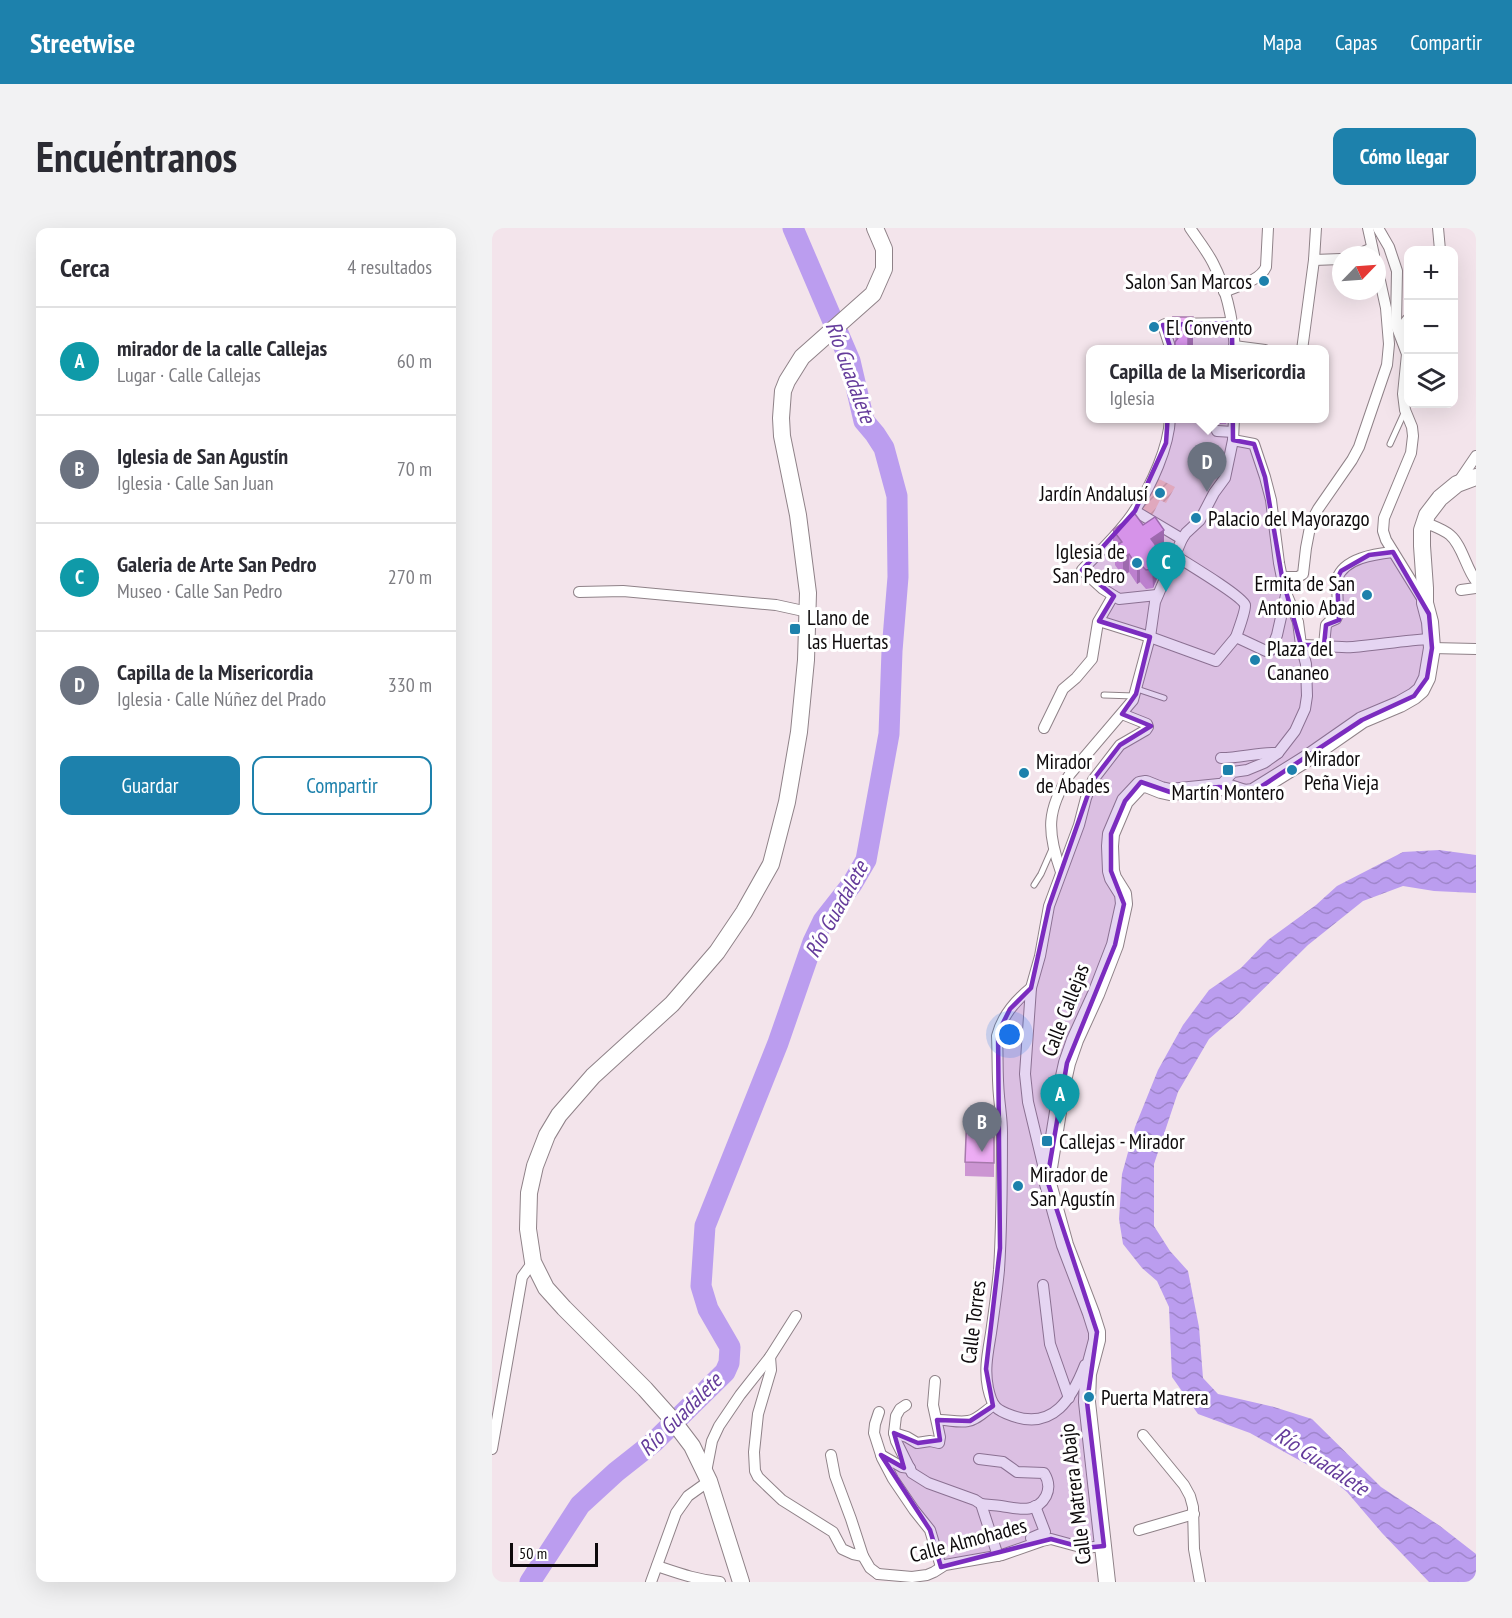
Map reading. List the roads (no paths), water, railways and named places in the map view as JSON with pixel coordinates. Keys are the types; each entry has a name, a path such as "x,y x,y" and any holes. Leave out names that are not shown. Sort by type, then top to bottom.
{"street":[{"path":"741,1582 708,1477 698,1457 682,1433 651,1396 546,1288 533,1262 528,1229 529,1193 535,1166 547,1135 559,1114 593,1076 672,1004 717,952 744,912 771,864 788,802 799,732 808,612 808,593 798,514 782,436 783,391 802,357 873,294 884,269 884,249 875,228"},
{"path":"1190,228 1213,264 1224,292 1235,345"},
{"path":"1224,292 1258,277 1263,272 1266,267 1268,228"},
{"path":"1303,345 1316,228"},
{"path":"1368,228 1372,246"},
{"path":"1378,228 1396,265 1398,278 1394,355 1388,358"},
{"path":"1438,228 1440,246"},
{"path":"1314,260 1332,259"},
{"path":"1282,577 1298,577 1303,574 1311,522 1359,447 1388,358 1389,344 1384,300"},
{"path":"1169,345 1163,325 1167,323 1232,323"},
{"path":"1396,325 1404,344"},
{"path":"1406,354 1403,388 1405,410 1413,430 1413,446 1383,522 1384,535 1425,603"},
{"path":"1157,596 1119,599 1103,589 1082,570 1135,511 1156,470 1168,436 1169,423"},
{"path":"1061,872 1050,833 1056,800 1062,786 1091,748 1130,706 1136,692 1150,637 1157,596 1186,533 1199,522 1225,478 1234,423"},
{"path":"1217,430 1254,444 1271,500 1282,577 1286,595 1299,622 1301,645 1307,670 1307,701 1295,731 1269,761 1233,772 1219,787"},
{"path":"1219,787 1245,793 1253,792 1362,720 1391,709 1421,690 1427,678 1432,643 1425,603 1421,538 1424,522 1440,498 1457,484 1476,456"},
{"path":"1457,484 1476,477"},
{"path":"1135,511 1182,540"},
{"path":"1424,522 1451,535 1476,581"},
{"path":"1324,645 1326,625 1336,620 1338,614 1338,574 1369,555 1394,552"},
{"path":"1099,621 1216,661 1236,637 1245,608 1244,603 1174,555"},
{"path":"1461,590 1476,588"},
{"path":"579,592 623,591 776,605 808,612"},
{"path":"1236,637 1266,651 1271,650 1277,635 1286,595"},
{"path":"1044,728 1063,689 1092,659 1099,621 1113,596"},
{"path":"1301,645 1353,647 1403,640 1476,649"},
{"path":"1047,1180 1025,1084 1031,988 1040,956 1049,906 1093,780 1116,749 1148,727 1147,724 1122,714"},
{"path":"1221,758 1264,752 1278,753"},
{"name":"Calle Callejas","path":"1095,1350 1097,1340 1095,1322 1070,1259 1047,1180 1067,1063 1115,945 1124,904 1123,894 1111,871 1110,839 1123,804 1138,786 1146,784 1170,792 1219,787"},
{"name":"Calle Torres","path":"994,1405 988,1388 986,1369 997,1289 1000,1208 1002,1133 997,1036 1010,1009 1031,988"},
{"path":"492,1449 522,1277 533,1262"},
{"path":"1042,1285 1050,1344 1069,1398"},
{"path":"651,1582 676,1513 688,1496 708,1477 709,1452 719,1426 770,1357 796,1317"},
{"path":"937,1420 970,1421 994,1405 1000,1412 1016,1417 1036,1420 1048,1416 1069,1398 1089,1355 1095,1350"},
{"name":"Calle Matrera Abajo","path":"1095,1350 1088,1374 1087,1401 1107,1582"},
{"path":"770,1357 771,1370 758,1414 754,1452 755,1472 782,1500 833,1532 842,1549 862,1556"},
{"path":"894,1433 917,1443 930,1441 939,1443 940,1437 933,1405 935,1381"},
{"path":"906,1406 900,1409 896,1416 894,1433 914,1474 928,1483 981,1504 1018,1509 1039,1503"},
{"path":"879,1412 874,1433 881,1455 892,1479 930,1530 941,1567"},
{"path":"1143,1435 1184,1485 1192,1503 1194,1549 1200,1582"},
{"path":"831,1455 835,1476 862,1556 877,1578"},
{"path":"881,1455 902,1467 910,1468"},
{"path":"979,1459 1003,1462 1017,1472 1044,1473 1048,1488 1039,1503 1045,1532 1022,1542 1023,1548"},
{"path":"981,1504 998,1556"},
{"path":"1139,1530 1194,1514"},
{"name":"Calle Almohades","path":"877,1578 931,1574 953,1563 998,1556 1051,1539 1084,1548 1104,1546"},
{"path":"657,1566 693,1578 720,1582"}],"lane":[{"path":"1390,444 1405,410"},
{"path":"1104,695 1136,692 1164,698"},
{"path":"1034,885 1053,847"}],"water":[{"path":"1439,850 1476,855 1476,893 1434,891 1403,886 1363,901 1308,945 1239,1013 1209,1039 1178,1092 1154,1164 1154,1226 1170,1251 1188,1271 1199,1327 1203,1378 1218,1394 1274,1407 1312,1419 1381,1487 1440,1526 1476,1554 1476,1582 1429,1582 1347,1492 1326,1475 1250,1433 1198,1414 1172,1377 1169,1307 1157,1281 1142,1268 1123,1244 1119,1219 1122,1174 1135,1127 1158,1070 1183,1025 1209,990 1241,968 1268,940 1316,905 1337,886 1403,852"}],"waterway":[{"name":"Río Guadalete","path":"530,1582 580,1505 654,1442 725,1372 729,1363 730,1347 708,1309 701,1286 705,1226 778,1043 813,942 823,921 852,884 866,860 889,734 898,577 897,496 884,448 864,421 850,361 793,228"}],"place":[{"name":"Salon San Marcos","path":"1264,281"},
{"name":"El Convento","path":"1154,327"},
{"name":"Capilla de la Misericordia","path":"1207,492"},
{"name":"Jardín Andalusí","path":"1160,493"},
{"name":"Palacio del Mayorazgo","path":"1196,518"},
{"name":"Iglesia de San Pedro","path":"1137,563"},
{"name":"Galeria de Arte San Pedro","path":"1166,592"},
{"name":"Ermita de San Antonio Abad","path":"1367,595"},
{"name":"Llano de las Huertas","path":"795,629"},
{"name":"Plaza del Cananeo","path":"1255,660"},
{"name":"Martín Montero","path":"1228,770"},
{"name":"Mirador Peña Vieja","path":"1292,770"},
{"name":"Mirador de Abades","path":"1024,773"},
{"name":"mirador de la calle Callejas","path":"1060,1124"},
{"name":"Callejas - Mirador","path":"1047,1141"},
{"name":"Iglesia de San Agustín","path":"982,1152"},
{"name":"Mirador de San Agustín","path":"1018,1186"},
{"name":"Puerta Matrera","path":"1089,1397"}]}
